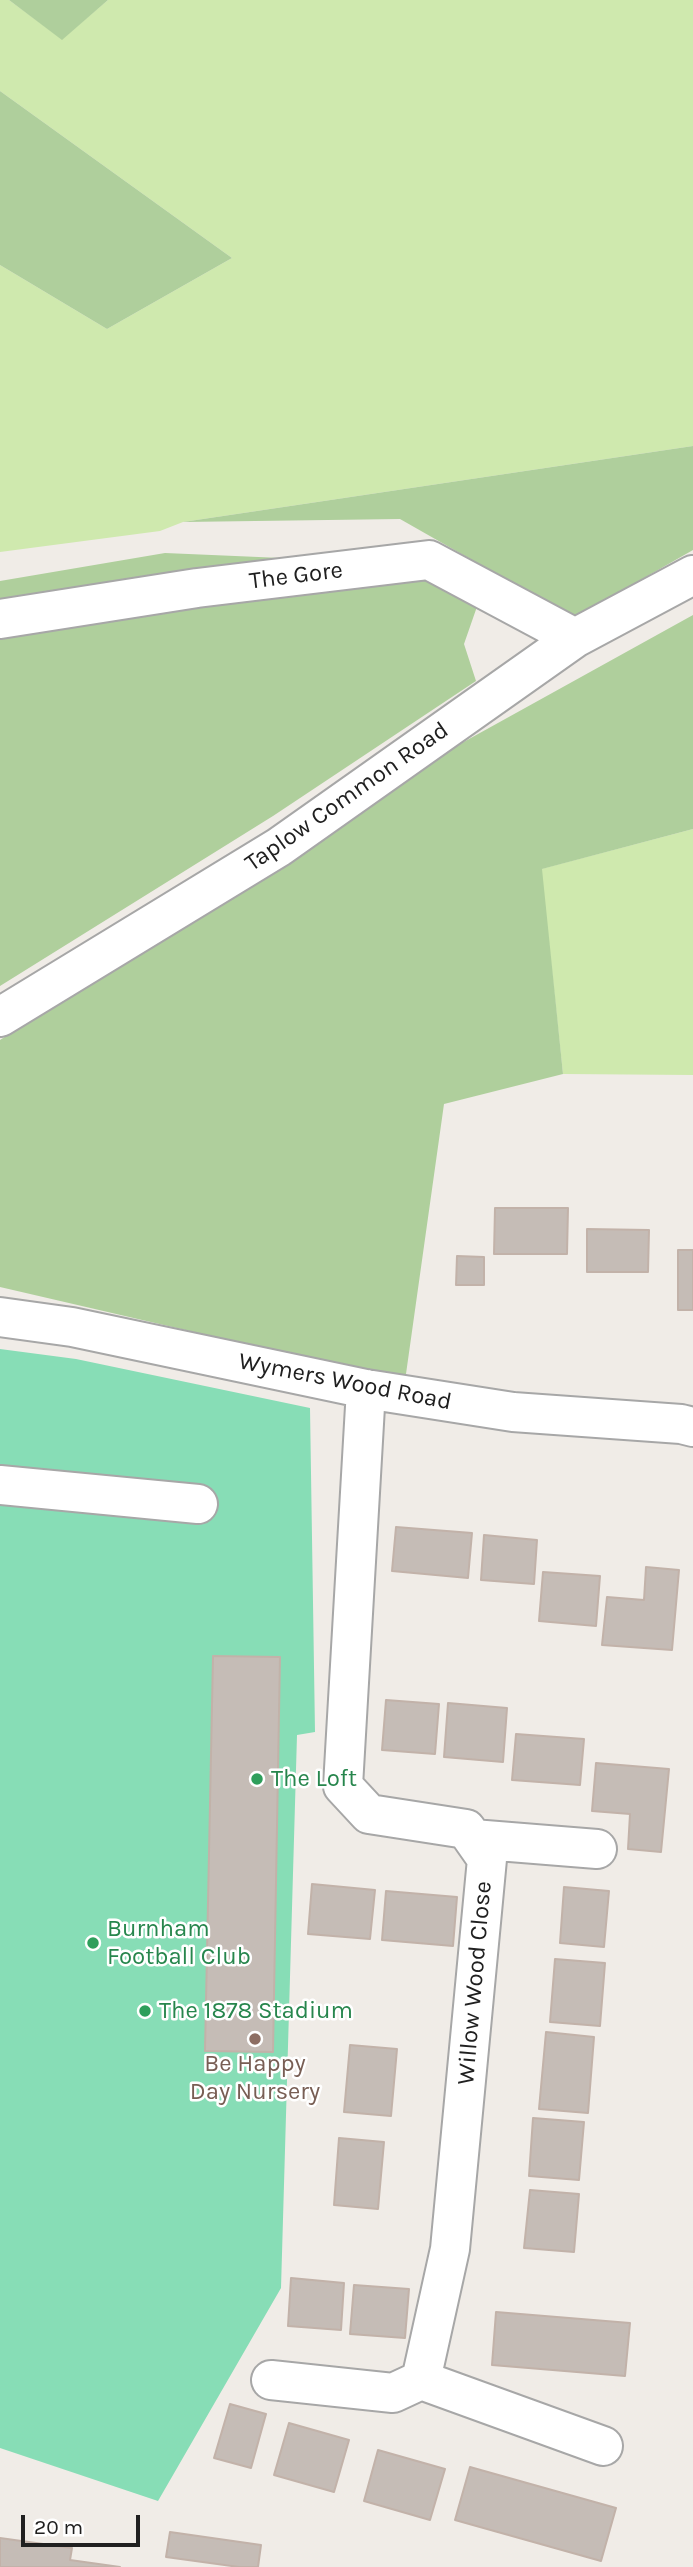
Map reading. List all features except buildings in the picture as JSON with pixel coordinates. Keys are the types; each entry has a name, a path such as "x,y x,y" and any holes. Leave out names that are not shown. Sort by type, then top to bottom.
{"street":[{"name":"The Gore","path":"0,620 197,588 429,560 575,638"},
{"name":"Taplow Common Road","path":"0,1017 279,848 575,638 693,575"},
{"name":"Wymers Wood Road","path":"0,1317 72,1327 366,1389 513,1412 693,1427"},
{"path":"366,1389 343,1786 369,1814 466,1829 473,1839 597,1849"},
{"path":"0,1485 198,1504"},
{"name":"Willow Wood Close","path":"421,2380 451,2236 487,1859 473,1839"},
{"path":"271,2379 393,2393 421,2380 603,2446"}],"green space":[{"path":"0,0 9,0 62,39 108,0 693,0 693,446 183,522 160,531 0,552 0,265 107,329 232,258 0,91"},
{"path":"9,0 108,0 62,40"},
{"path":"0,91 232,258 107,329 0,265"},
{"path":"693,446 693,550 574,618 400,519 183,522"},
{"path":"165,553 422,564 480,598 464,644 476,681 273,816 0,986 0,581"},
{"path":"693,615 693,829 542,869 563,1074 444,1104 405,1381 0,1287 0,1040 404,775"},
{"path":"693,829 693,1075 563,1074 541,869"},
{"name":"The 1878 Stadium","path":"0,1349 76,1359 310,1408 315,1732 297,1735 281,2288 158,2501 0,2448"}],"place":[{"name":"The Loft","path":"257,1779"},
{"name":"Burnham Football Club","path":"93,1943"},
{"name":"The 1878 Stadium","path":"145,2011"},
{"name":"Be Happy Day Nursery","path":"255,2039"}]}
